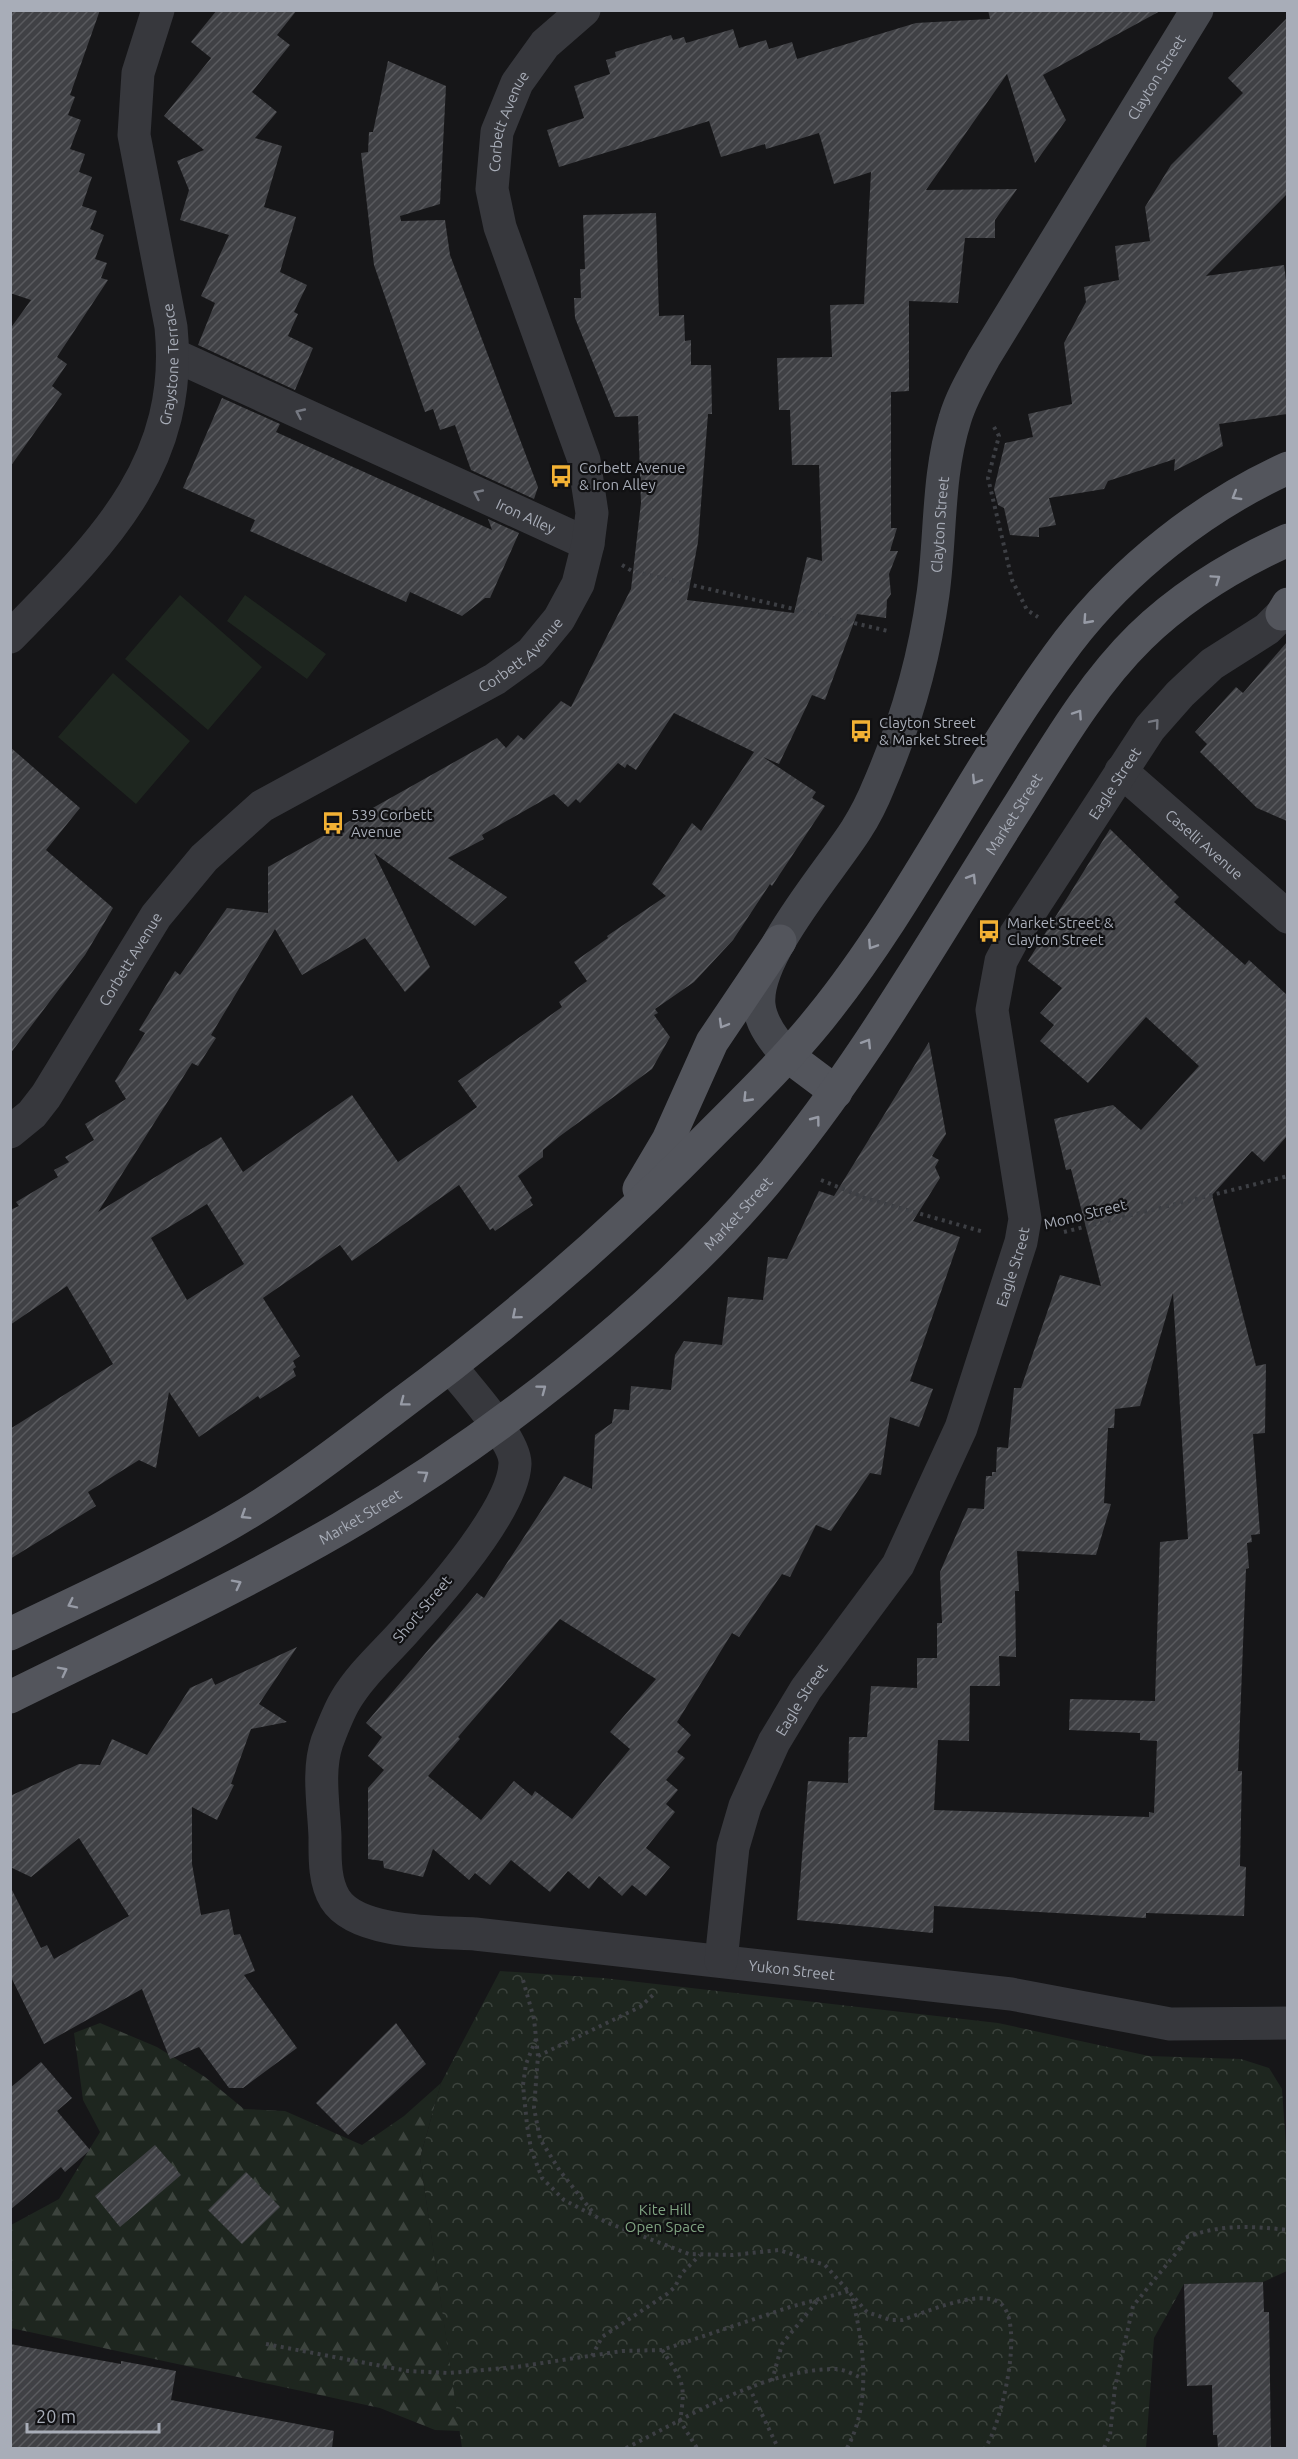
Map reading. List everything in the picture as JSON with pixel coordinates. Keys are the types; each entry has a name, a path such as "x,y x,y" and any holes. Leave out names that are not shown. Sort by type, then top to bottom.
{"main road":[{"name":"Clayton Street","path":"788,1056 774,1041 759,1006 760,988 780,941 857,828 879,787 914,690 933,592 947,452 955,418 967,389 1197,10"},
{"path":"10,1634 232,1523 315,1468 451,1367 561,1278 607,1237 788,1056 851,978 1005,735 1070,639 1147,561 1183,532 1236,495 1287,468"},
{"name":"Market Street","path":"10,1697 306,1548 397,1493 495,1425 609,1335 666,1284 763,1185 836,1092 1050,757 1110,670 1141,636 1178,605 1219,576 1287,540"},
{"path":"607,1237 668,1140 718,1033 780,941"},
{"path":"788,1056 836,1092"}],"street":[{"name":"Graystone Terrace","path":"10,637 91,554 131,501 159,443 172,385 174,355 166,300 134,135 138,73 158,10"},
{"name":"Corbett Avenue","path":"10,1132 32,1113 46,1096 156,916 204,858 262,806 495,679 531,653 559,619 578,584 588,544 592,513 584,460 500,227 492,189 497,132 517,83 545,44 584,10"},
{"name":"Iron Alley","path":"174,355 588,544"},
{"name":"Eagle Street","path":"721,1961 733,1847 745,1806 774,1742 801,1697 898,1565 961,1428 1021,1242 1025,1219 992,1010 1001,961 1015,935 1150,728 1180,694 1212,664 1267,629 1285,609"},
{"name":"Caselli Avenue","path":"1121,771 1287,917"},
{"name":"Short Street","path":"325,1869 323,1769 326,1745 345,1701 368,1671 411,1625 499,1510 512,1484 515,1461 509,1444 451,1367"},
{"name":"Yukon Street","path":"325,1869 334,1898 344,1910 359,1918 423,1932 524,1940 1011,1994 1170,2024 1287,2023"}],"path":[{"path":"993,427 999,436 988,478 990,489 1012,580 1027,610 1039,618"},
{"path":"588,544 632,571 892,632"},
{"name":"Mono Street","path":"821,1180 865,1198 1021,1242 1287,1176"},
{"path":"524,1940 522,1983 534,2019 538,2056 534,2108 540,2139 560,2171 597,2217"},
{"path":"538,2056 640,2007"},
{"path":"536,2039 526,2064 523,2085 531,2150 542,2178 564,2200 597,2217 678,2251 701,2255 733,2255 778,2250 825,2265 850,2290 867,2312 891,2320 902,2320 971,2299 988,2298 1000,2302 1007,2310 1010,2339 1008,2375 995,2428 985,2448"},
{"path":"1104,2448 1110,2435 1115,2388 1133,2306 1181,2247 1185,2238 1206,2229 1252,2226 1287,2229"},
{"path":"591,2356 602,2337 672,2290 681,2274 701,2255"},
{"path":"266,2344 408,2371 449,2373 516,2367 622,2351 662,2350 850,2290"},
{"path":"848,2448 862,2405 860,2328 850,2290"},
{"path":"772,2381 782,2344 819,2299"},
{"path":"662,2350 682,2382 685,2392 680,2421 697,2448"},
{"path":"626,2448 749,2388 772,2381 838,2368 862,2378"},
{"path":"749,2388 778,2448"}],"green space":[{"path":"180,595 262,667 208,730 125,659"},
{"path":"245,595 326,654 307,679 227,621"},
{"path":"113,673 190,741 136,804 58,737"},
{"name":"Kite Hill Open Space","path":"500,1971 603,1978 998,2023 1149,2056 1241,2059 1269,2068 1282,2089 1288,2174 1287,2271 1263,2282 1184,2284 1154,2338 1146,2448 462,2448 420,2158 441,2083"},
{"path":"100,2023 157,2047 205,2077 244,2109 285,2111 362,2145 404,2116 441,2083 420,2158 460,2431 435,2430 380,2408 11,2328 11,2225 59,2199 100,2132 83,2100 74,2033"}],"building":[{"path":"10,10 100,10 70,95 75,97 68,115 81,120 70,149 85,154 79,172 92,177 82,206 97,211 90,229 104,235 95,259 107,263 101,278 108,280 57,357 67,364 52,386 62,394 10,467 10,329 31,300 10,293"},
{"path":"217,10 297,10 277,35 290,45 252,92 277,112 255,138 282,146 264,207 296,217 280,272 307,285 294,312 298,314 288,336 313,348 295,390 198,345 215,303 201,296 229,235 180,220 189,190 177,161 204,150 164,116 211,58 191,42"},
{"path":"988,10 1162,10 1043,75 1066,120 1035,163 1007,74 926,190 1017,189 995,220 995,238 965,238 958,303 909,301 909,391 891,392 891,528 897,528 890,551 898,551 889,574 891,594 887,600 886,618 857,614 825,700 812,695 779,764 763,757 816,792 812,798 825,806 733,940 694,982 655,1009 658,1013 654,1015 670,1037 652,1069 560,1136 543,1150 543,1157 518,1176 532,1198 530,1200 533,1205 495,1231 493,1228 490,1230 459,1185 352,1261 340,1245 263,1298 300,1356 293,1361 296,1376 260,1399 258,1396 199,1437 169,1392 156,1468 139,1460 88,1492 96,1506 10,1559 10,1429 113,1364 67,1286 10,1325 10,1210 19,1206 16,1202 58,1177 54,1170 69,1162 65,1157 94,1140 85,1124 126,1099 115,1081 145,1033 139,1030 175,971 180,975 227,908 268,913 268,867 497,738 506,748 518,735 524,740 561,701 571,707 631,589 641,503 638,416 615,417 575,318 574,298 581,298 580,269 585,269 583,215 656,213 659,316 684,315 685,341 691,340 691,365 711,365 712,414 708,414 698,542 687,600 794,613 807,557 822,561 819,465 792,465 790,410 779,410 777,358 832,357 830,305 864,304 871,172 834,184 819,133 766,149 765,144 721,157 709,121 559,167 547,130 584,118 574,86 610,74 606,60 616,57 615,52 671,35 673,40 684,37 686,43 733,29 739,48 766,40 769,49 792,42 797,59 916,23 990,19","holes":["674,713 754,752 701,831 692,823 652,884 666,896 607,936 608,938 574,962 587,981 559,1002 562,1007 458,1081 477,1107 398,1162 352,1095 243,1172 221,1137 98,1212 192,1063 198,1066 216,1038 211,1035 275,929 302,975 365,938 405,992 430,967 374,853 475,926 507,897 448,858 484,839 482,835 554,794 568,807 576,799 580,803 618,763 625,768 627,764 636,770","207,1204 244,1264 187,1300 151,1238"]},
{"path":"1287,18 1287,194 1206,276 1284,265 1287,288 1287,414 1219,424 1223,446 1174,471 1175,459 1108,481 1104,489 1049,498 1056,525 1039,528 1039,537 1010,535 1004,508 998,505 994,489 1005,443 1033,437 1028,414 1072,404 1064,343 1086,302 1084,287 1119,280 1115,246 1150,241 1145,207 1171,165 1243,93 1228,78"},
{"path":"388,61 446,86 440,204 400,216 401,221 445,220 450,255 538,487 534,499 471,470 455,425 440,430 433,409 425,412 374,265 361,153 368,152 369,132 373,132"},
{"path":"222,398 280,424 276,432 492,530 488,519 519,533 490,598 485,598 462,616 410,592 406,602 250,531 255,520 183,488"},
{"path":"1287,642 1287,821 1257,808 1200,752 1207,744 1195,732 1236,687 1243,693"},
{"path":"10,747 80,808 46,850 113,908 85,955 10,1054"},
{"path":"1110,829 1179,897 1174,902 1245,965 1249,960 1287,995 1287,1136 1264,1162 1252,1151 1212,1195 1256,1366 1266,1364 1265,1433 1253,1434 1260,1534 1251,1535 1252,1542 1247,1543 1249,1568 1246,1569 1238,1771 1242,1771 1240,1866 1246,1867 1244,1916 1146,1913 1146,1918 934,1906 933,1933 797,1920 808,1781 848,1783 849,1737 867,1737 871,1686 917,1688 917,1658 937,1658 937,1623 942,1623 940,1572 968,1508 984,1509 986,1476 992,1476 992,1472 996,1472 997,1447 1008,1448 1014,1388 1021,1388 1060,1275 1101,1286 1071,1169 1066,1170 1054,1119 1113,1105 1141,1130 1199,1066 1146,1017 1088,1083 1040,1041 1054,1025 1040,1013 1062,988 1028,961","holes":["1173,1293 1188,1539 1160,1542 1155,1701 1070,1699 1069,1730 1140,1733 1140,1740 1157,1741 1154,1813 1149,1812 1149,1817 934,1810 938,1740 969,1741 970,1686 1000,1686 999,1656 1016,1657 1015,1591 1019,1591 1017,1551 1096,1555 1111,1504 1104,1503 1108,1428 1114,1428 1115,1409 1140,1406"]},
{"path":"929,1042 946,1134 932,1156 939,1160 935,1167 940,1178 913,1221 960,1237 910,1381 933,1389 919,1427 890,1417 881,1475 870,1473 831,1531 816,1525 790,1577 782,1574 739,1637 732,1633 677,1722 691,1735 677,1752 685,1758 666,1780 678,1790 666,1804 675,1812 646,1848 670,1867 646,1896 632,1885 622,1896 599,1876 589,1889 568,1871 550,1892 511,1860 490,1885 475,1873 469,1880 433,1849 423,1877 384,1868 383,1861 368,1859 368,1788 384,1770 368,1756 382,1737 366,1723 477,1593 484,1598 564,1476 592,1489 595,1435 612,1423 614,1409 629,1410 631,1386 671,1390 675,1355 684,1341 722,1345 728,1297 763,1300 768,1257 787,1259 819,1191 834,1196","holes":["560,1619 656,1679 610,1732 630,1749 572,1819 535,1791 532,1796 514,1781 481,1820 428,1776 460,1739 458,1737"]},
{"path":"297,1647 259,1704 287,1722 251,1729 231,1784 234,1785 217,1820 192,1807 192,1864 201,1915 229,1909 234,1935 240,1934 255,1971 244,1975 297,2048 243,2088 229,2088 199,2047 170,2059 142,1989 44,2044 10,1975 10,1886 41,1948 47,1945 54,1959 129,1916 79,1838 31,1877 10,1867 10,1796 79,1764 100,1765 112,1739 147,1755 190,1688 212,1678 215,1685"},
{"path":"396,2023 426,2064 348,2135 316,2103"},
{"path":"41,2062 72,2098 57,2111 90,2150 65,2172 61,2167 10,2210 10,2088"},
{"path":"155,2145 181,2175 120,2227 95,2196"},
{"path":"246,2172 280,2207 242,2244 208,2210"},
{"path":"1263,2282 1264,2312 1269,2312 1271,2448 1218,2448 1217,2435 1213,2435 1212,2385 1187,2386 1184,2284"},
{"path":"10,2344 121,2364 121,2361 176,2371 171,2400 334,2431 332,2448 10,2448"}],"place":[{"name":"Corbett Avenue & Iron Alley","path":"561,476"},
{"name":"Clayton Street & Market Street","path":"861,731"},
{"name":"539 Corbett Avenue","path":"333,823"},
{"name":"Market Street & Clayton Street","path":"989,931"}]}
